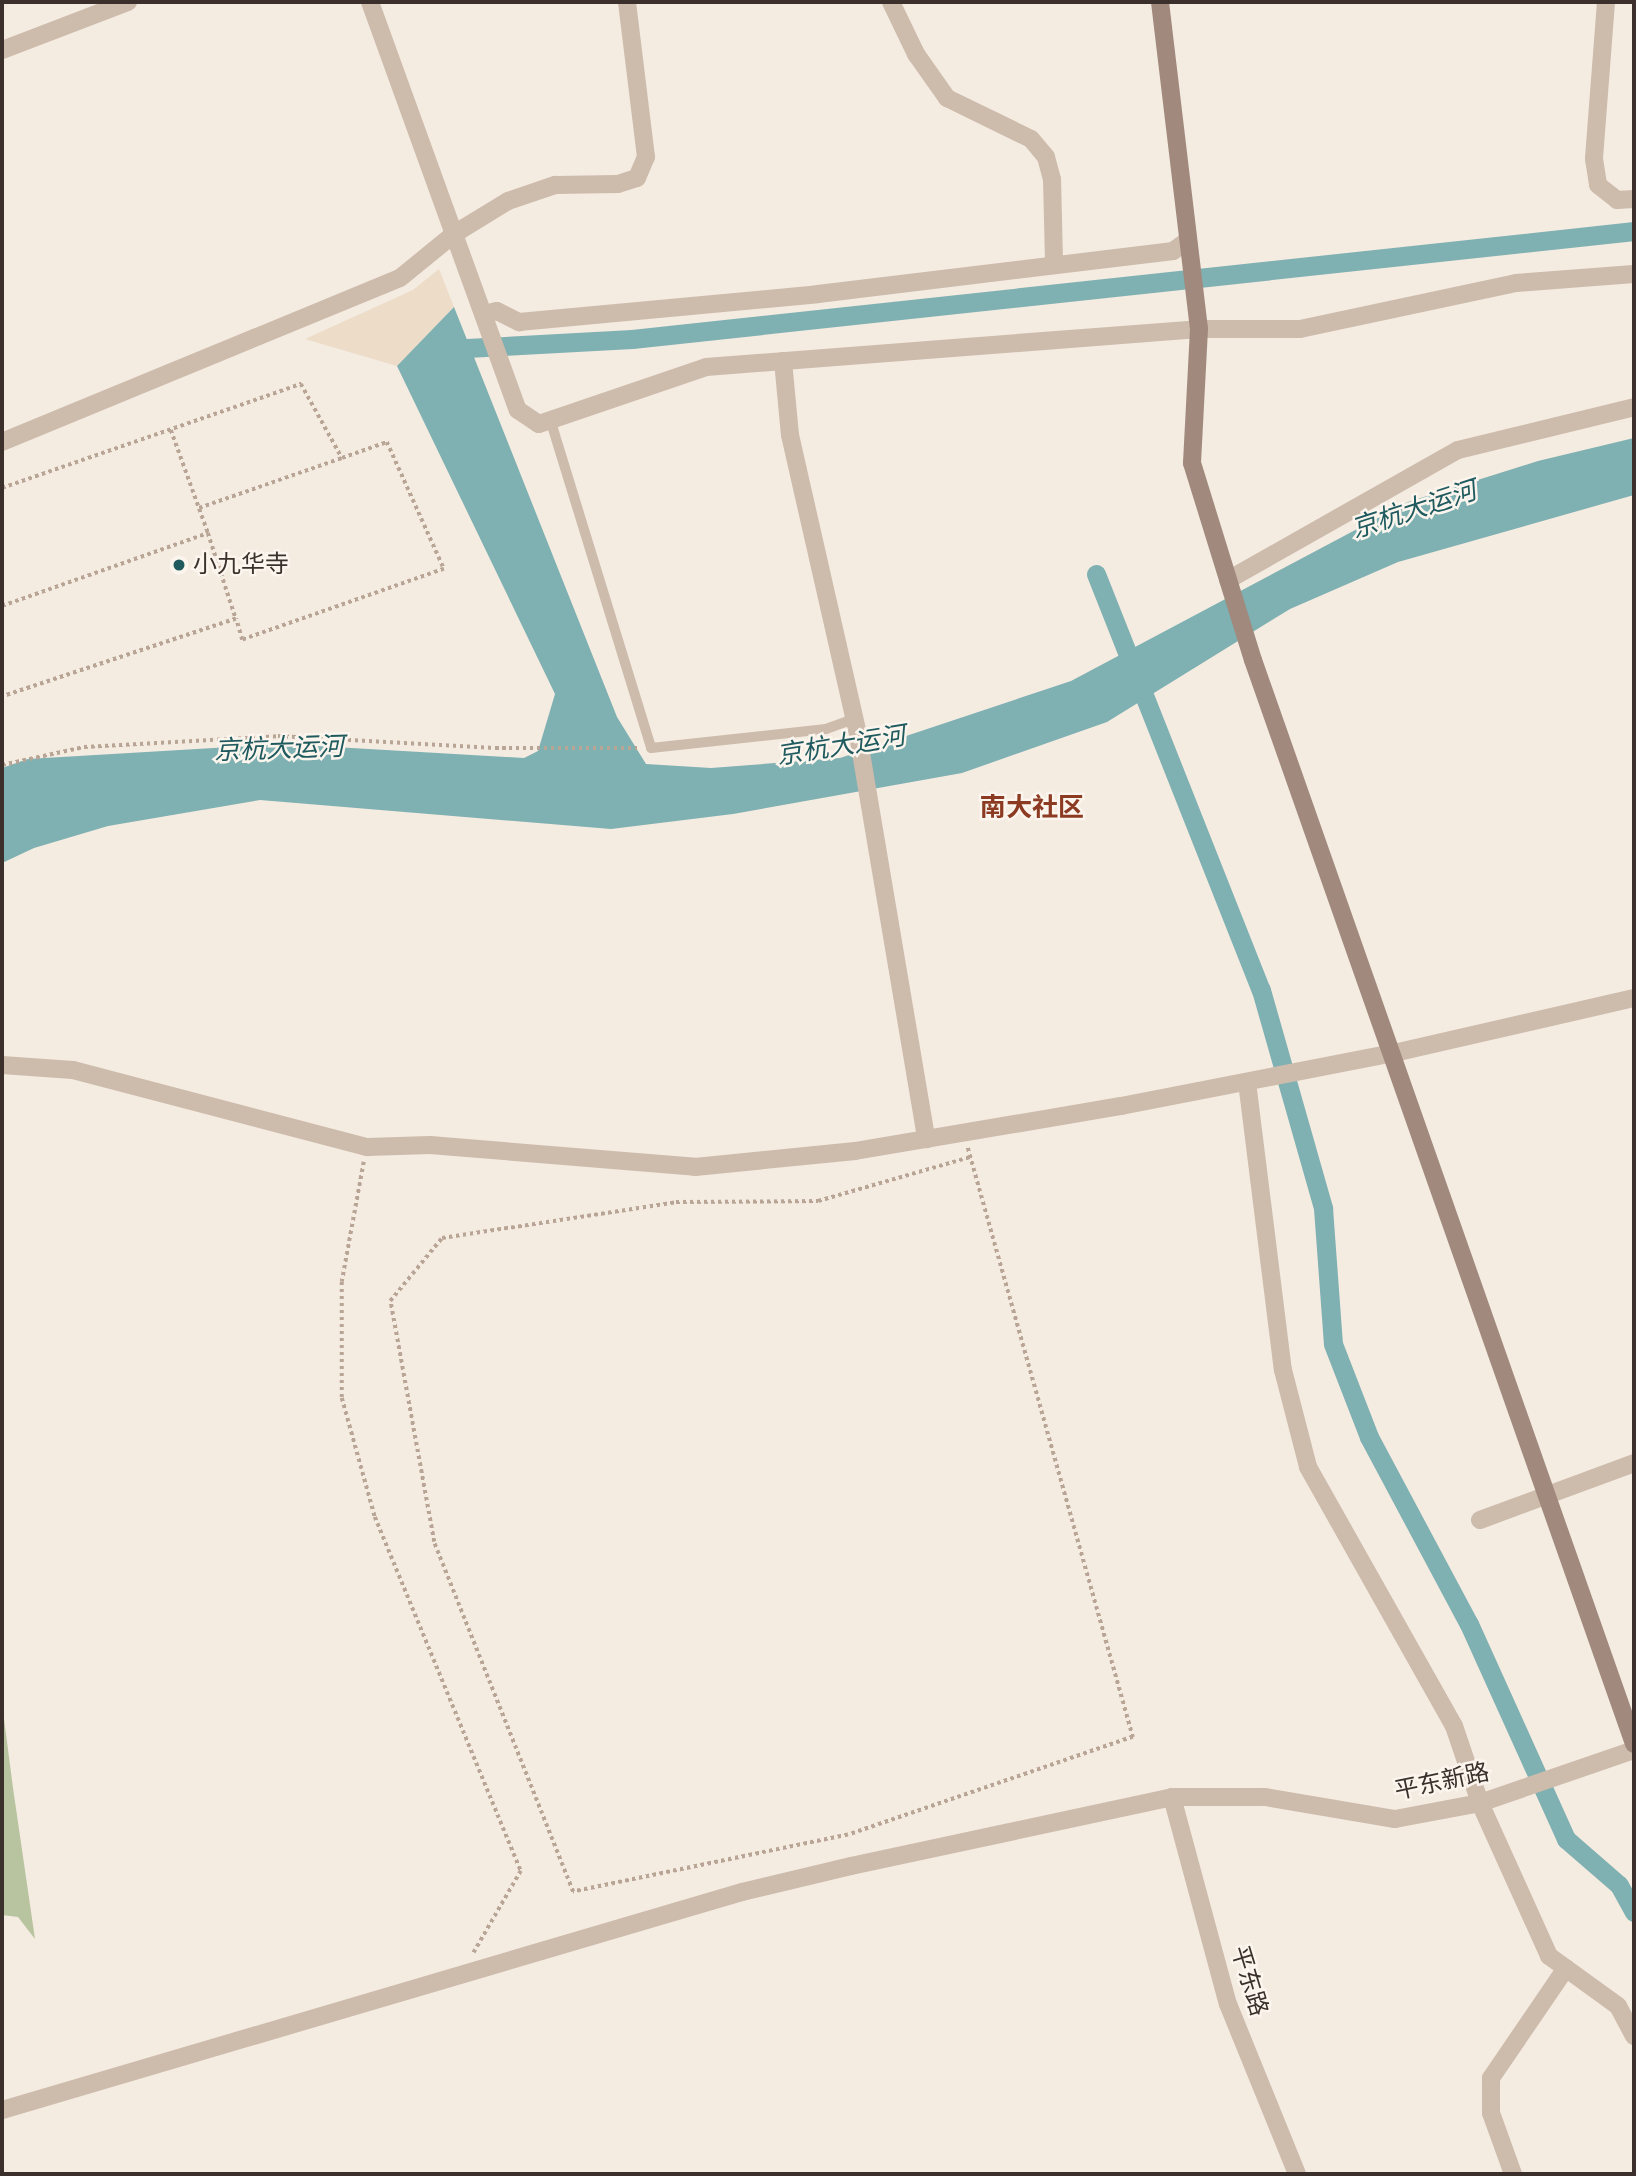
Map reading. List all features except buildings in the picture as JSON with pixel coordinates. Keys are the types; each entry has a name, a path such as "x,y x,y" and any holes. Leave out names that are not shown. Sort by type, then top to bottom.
{"street":[{"path":"2,50 128,2"},
{"path":"370,2 518,410 539,424 706,367 1198,324 1300,329 1516,283 1634,274"},
{"path":"2,442 400,278 454,234 508,201 555,185 618,184 637,178 646,157 627,2"},
{"path":"891,2 916,54 947,98 1031,139 1046,157 1052,179 1054,263"},
{"path":"1160,2 1198,324 1192,463 1253,660 1394,1053 1634,1744"},
{"path":"1606,2 1594,159 1598,185 1617,200 1634,200"},
{"path":"484,314 497,311 519,322 818,294 1054,263 1173,251 1187,244"},
{"path":"783,361 790,435 856,727 926,1139"},
{"path":"1228,580 1458,450 1634,407"},
{"path":"2,1066 73,1070 367,1147 430,1145 695,1167 963,1133 1394,1053 1634,998"},
{"path":"1248,1081 1283,1370 1308,1467 1429,1677 1454,1726 1480,1803 1549,1956 1618,2006 1634,2036"},
{"path":"1480,1520 1634,1463"},
{"name":"平东新路","path":"2,2110 742,1892 1172,1797 1265,1797 1395,1819 1480,1803 1560,1772 1634,1750"},
{"name":"平东路","path":"1172,1797 1228,2004 1297,2174"},
{"path":"1513,2174 1490,2113 1490,2078 1566,1968"}],"lane":[{"path":"550,419 651,748 856,727"}],"path":[{"path":"2,488 301,384 342,458"},
{"path":"170,429 208,533 242,640 444,569 387,442 199,508"},
{"path":"2,606 208,533"},
{"path":"2,697 236,619"},
{"path":"2,765 84,747 185,738 292,737 548,748 642,748"},
{"path":"963,1133 970,1157 1133,1737 848,1835 573,1892 434,1542 390,1301 442,1238 676,1202 818,1201 970,1157"},
{"path":"367,1147 342,1282 342,1398 374,1517 521,1871 470,1958"}],"green space":[{"path":"2,1703 35,1939 18,1917 2,1915"}],"shaded area":[{"path":"439,269 454,307 397,366 305,339 413,290"}],"water":[{"name":"京杭大运河","path":"454,307 617,717 646,764 711,768 840,758 1071,681 1408,502 1538,461 1634,438 1634,495 1398,562 1290,609 1107,722 962,773 733,814 611,829 260,800 108,826 34,848 2,863 2,768 28,759 283,744 524,758 538,751 555,694 397,366"}],"waterway":[{"path":"448,365 467,348 632,339 1634,231"},
{"path":"1096,574 1261,990 1323,1208 1333,1344 1369,1437 1469,1624 1566,1839 1619,1885 1634,1912"}],"place":[{"name":"小九华寺","path":"179,565"}],"district":[{"name":"南大社区","path":"1032,808"}]}
